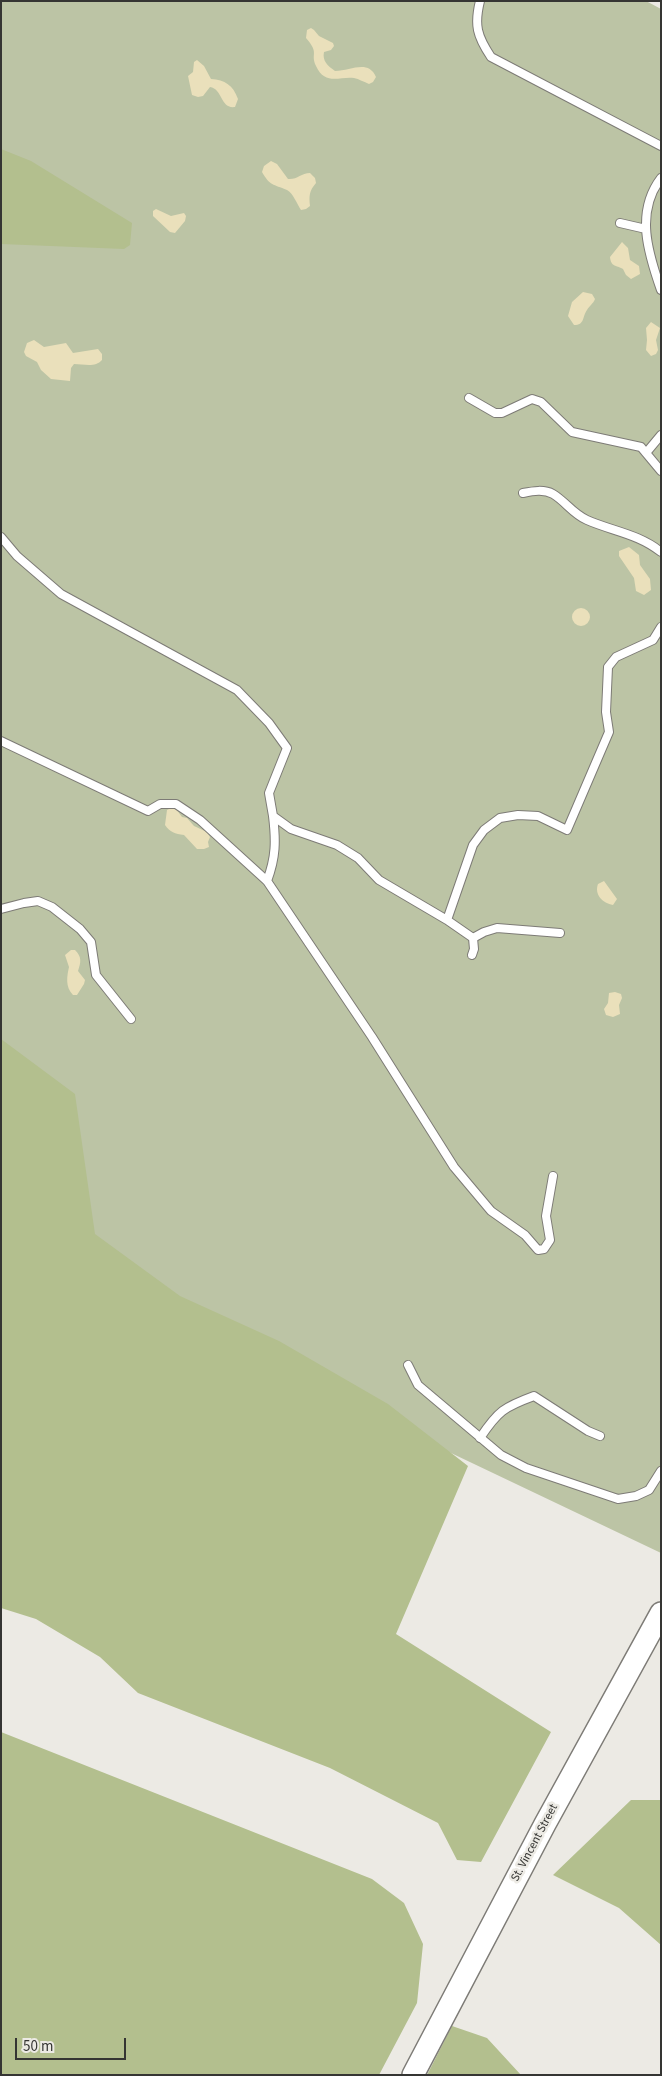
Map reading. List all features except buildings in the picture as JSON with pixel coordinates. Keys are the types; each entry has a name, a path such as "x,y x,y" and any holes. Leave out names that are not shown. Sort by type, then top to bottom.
{"street":[{"name":"St. Vincent Street","path":"413,2075 545,1824 661,1613"}],"lane":[{"path":"480,1 476,23 481,42 491,57 661,146"},
{"path":"661,178 649,198 646,215 650,257 661,290"},
{"path":"620,223 646,229"},
{"path":"469,398 495,413 502,413 532,399 541,402 572,432 641,447 660,467"},
{"path":"646,453 661,435"},
{"path":"523,493 537,490 554,494 570,510 586,520 634,536 661,552"},
{"path":"1,537 17,556 61,594 237,690 269,723 287,748 268,793 274,816 276,840 274,862 267,881"},
{"path":"447,920 472,845 484,830 500,818 518,815 538,816 567,830 609,732 606,712 608,667 616,657 653,640 661,626"},
{"path":"1,740 148,811 160,804 176,804 200,820 267,881 372,1037 454,1167 491,1211 525,1235 538,1250 544,1249 550,1240 546,1216 553,1176"},
{"path":"274,816 291,829 314,836 344,849 358,858 379,880 447,920 473,938"},
{"path":"1,909 24,902 38,901 52,907 80,929 92,942 96,975 131,1020"},
{"path":"473,938 497,928 560,933"},
{"path":"472,955 474,949 473,938"},
{"path":"408,1365 418,1385 501,1455 526,1468 618,1498 636,1496 649,1490 661,1471"},
{"path":"480,1438 490,1423 506,1407 534,1396 588,1431 600,1436"}],"green space":[{"path":"1,1 646,1 661,9 661,1553 75,1274 1,1440"},
{"path":"1,149 31,161 132,223 130,245 124,249 1,244"},
{"path":"1,1039 75,1094 95,1234 180,1296 279,1341 388,1404 468,1466 396,1634 551,1732 481,1862 457,1860 438,1823 330,1768 138,1693 100,1657 36,1619 1,1608"},
{"path":"1,1732 372,1879 404,1903 423,1944 417,2003 379,2075 1,2075"},
{"path":"631,1800 661,1800 661,1945 619,1908 553,1875"},
{"path":"452,2026 487,2038 521,2075 427,2075"}],"sand":[{"path":"311,28 319,36 333,43 334,46 331,50 324,52 325,61 330,67 335,71 358,67 368,68 376,77 373,82 369,84 354,78 333,79 324,76 314,62 313,47 306,38 307,30"},
{"path":"197,60 204,66 211,79 224,82 234,90 238,99 235,107 227,105 217,91 210,87 203,96 192,95 188,76 193,72 194,62"},
{"path":"271,161 277,164 288,179 310,173 315,178 316,183 310,194 310,206 301,210 289,191 267,180 262,172 264,166"},
{"path":"156,209 171,216 184,213 186,216 185,221 175,233 170,232 153,216 153,211"},
{"path":"622,242 628,248 630,260 639,266 640,274 631,279 623,269 611,263 610,257"},
{"path":"583,292 592,294 595,299 585,313 582,322 574,325 568,316 572,302"},
{"path":"651,322 660,328 656,340 658,350 656,354 651,356 646,350 646,328"},
{"path":"34,340 44,347 66,343 73,353 98,349 102,354 102,360 93,365 74,364 71,368 70,381 51,379 41,370 37,362 26,356 24,352 27,343"},
{"path":"629,547 639,555 640,565 650,579 651,590 644,595 636,591 634,578 619,556 619,551"},
{"path":"581,608 587,611 590,617 587,623 581,626 575,623 572,617 575,611"},
{"path":"171,808 176,809 182,817 187,818 194,826 207,832 210,837 209,847 197,849 184,835 173,832 165,825 167,810"},
{"path":"604,881 617,899 613,905 598,895 598,884"},
{"path":"71,950 75,950 80,957 78,971 85,980 77,995 73,995 70,992 67,978 69,967 65,955"},
{"path":"609,993 621,994 622,998 619,1005 620,1014 613,1017 606,1015 604,1009 608,1003"}]}
